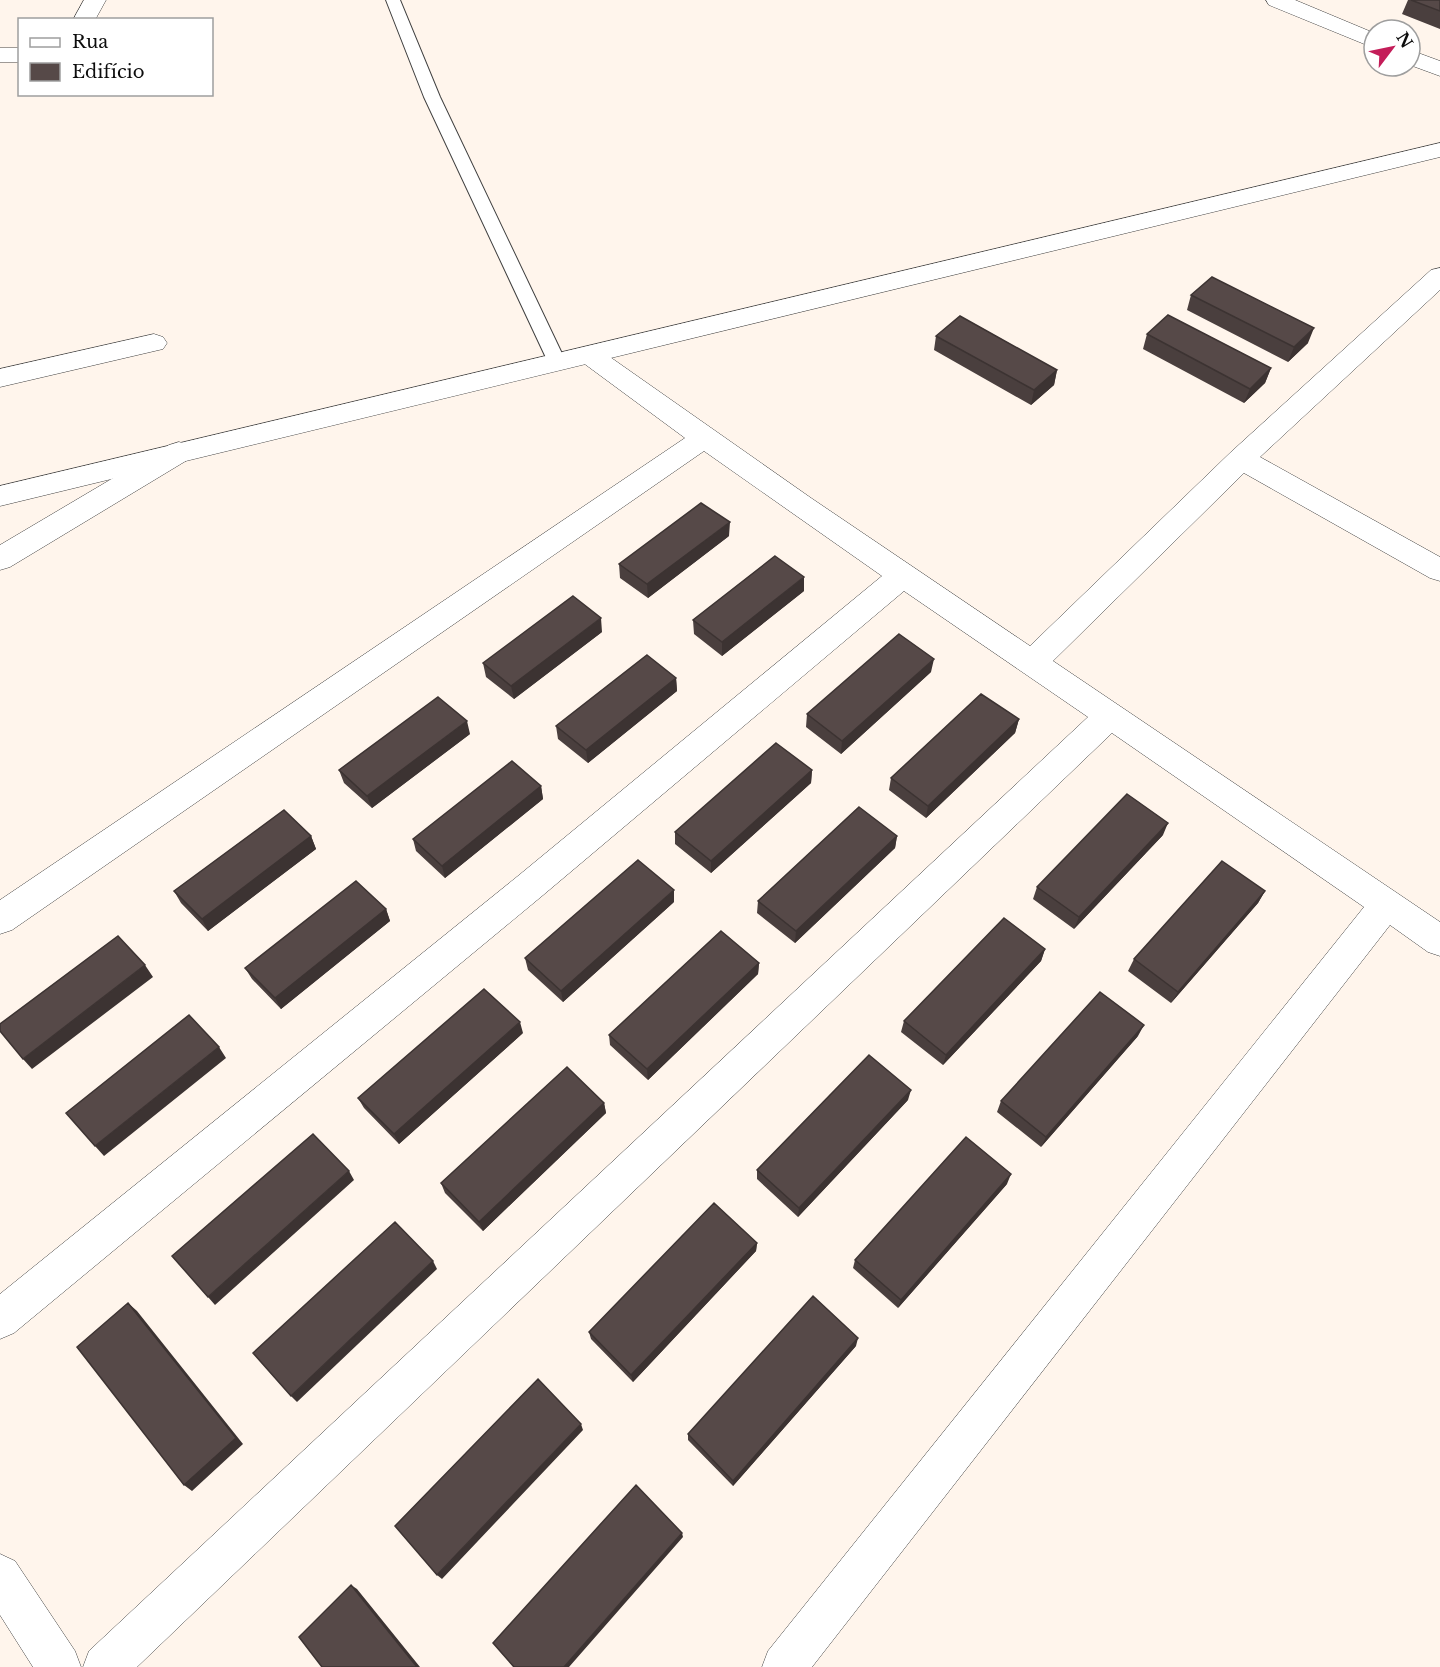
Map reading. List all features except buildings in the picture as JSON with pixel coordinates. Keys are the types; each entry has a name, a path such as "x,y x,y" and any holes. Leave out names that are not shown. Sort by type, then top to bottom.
{"street":[{"path":"85,18 95,0"},
{"path":"1277,0 1362,36"},
{"path":"0,55 18,55"},
{"path":"1422,62 1440,69"},
{"path":"0,496 557,362 591,356 921,273 1440,150"},
{"path":"1031,663 1241,459 1440,276"},
{"path":"0,378 154,343"},
{"path":"591,356 902,576 1111,715 1440,941"},
{"path":"0,919 704,438"},
{"path":"0,559 179,452"},
{"path":"1241,459 1440,570"},
{"path":"0,1319 521,893 902,576"},
{"path":"105,1667 1111,715"},
{"path":"784,1667 1387,904"},
{"path":"0,1576 59,1667"}],"lane":[{"path":"393,0 432,97 557,362"}]}
